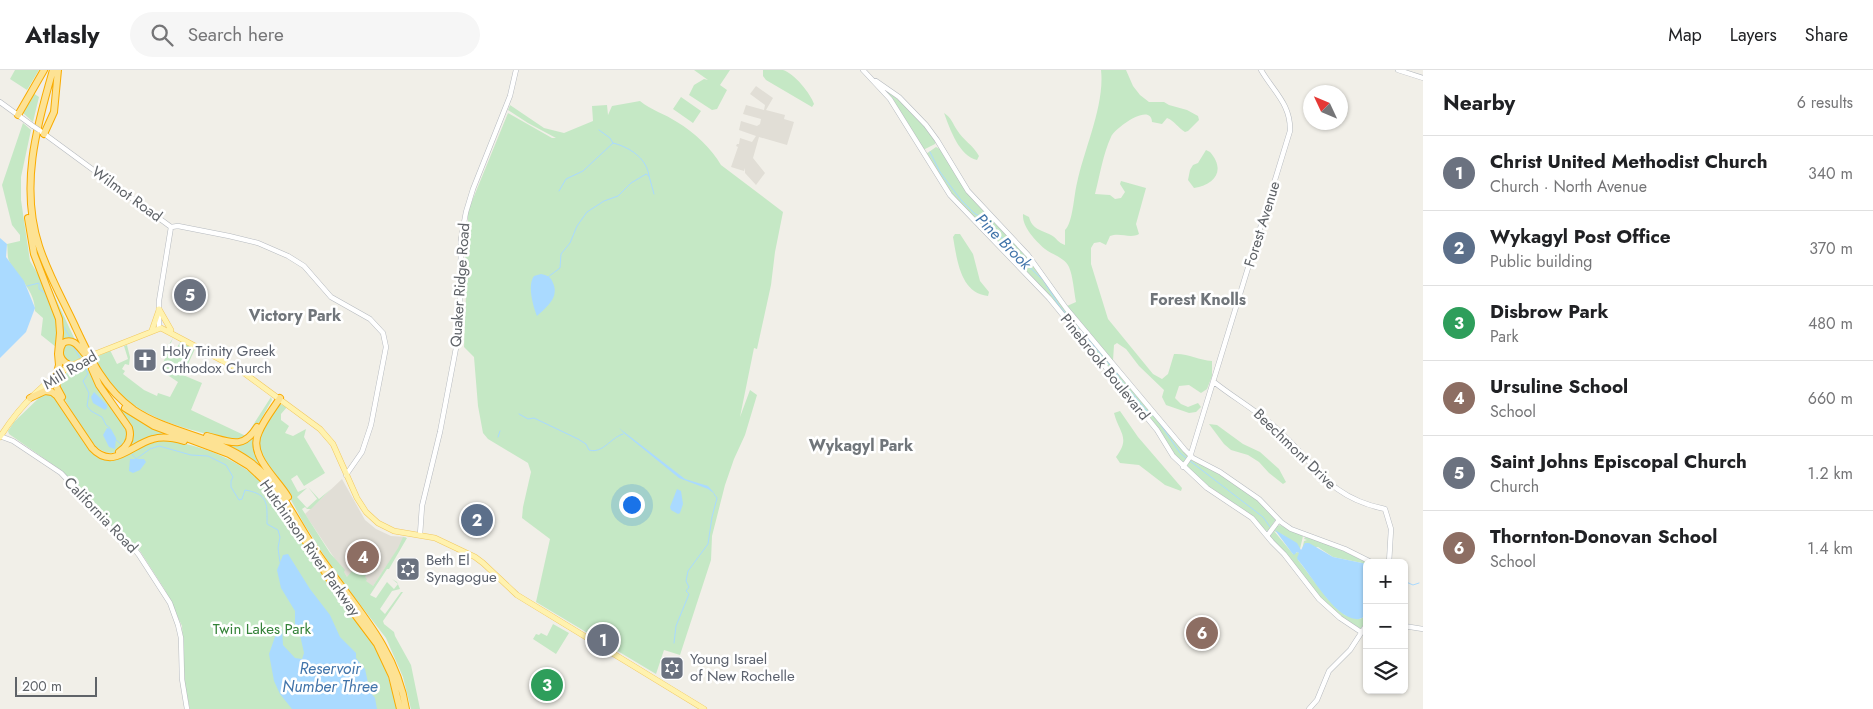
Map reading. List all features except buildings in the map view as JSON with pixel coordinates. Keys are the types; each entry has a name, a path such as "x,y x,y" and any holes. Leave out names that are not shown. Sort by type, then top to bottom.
{"highway":[{"path":"18,115 44,70"},
{"name":"Hutchinson River Parkway","path":"51,70 30,149 26,179 28,214 33,239 41,262 92,369 109,393 136,417 159,428 230,454 257,474 272,490 335,588 372,636 390,672 400,709"},
{"name":"Hutchinson River Parkway","path":"51,70 34,146 30,177 32,217 42,255 91,360 104,381 119,398 138,412 152,420 228,448 258,468 280,493 313,547 379,637 393,663 407,709"},
{"path":"41,132 50,123 55,110 58,70"},
{"path":"28,214 34,254 60,322 59,374 56,384 58,392 97,450 106,454 116,454 128,445 130,431 124,419 100,385 92,369"},
{"path":"73,365 63,362 60,358 63,342 67,340 74,342 85,354"},
{"path":"30,398 45,391 54,393 92,448 105,457 117,456 148,440 162,437 230,454"},
{"path":"175,429 231,442 242,442 252,434 278,397"},
{"path":"278,397 258,432 256,450 286,494 313,547"}],"main road":[{"path":"152,330 159,309"},
{"path":"159,309 172,332"},
{"path":"159,328 172,332 234,366 324,433 333,444 360,502 382,527 442,541 475,557 484,563 517,595 704,709"},
{"name":"Mill Road","path":"0,436 30,398 59,374 95,354 159,328"}],"street":[{"name":"Quaker Ridge Road","path":"420,535 422,506 440,432 460,320 461,239 466,212 473,189 510,96 516,70"},
{"name":"Pinebrook Boulevard","path":"863,70 907,105 926,125 968,191 1028,255 1066,308 1190,456 1220,472 1256,496 1279,520 1296,532 1339,546 1365,559"},
{"name":"Forest Avenue","path":"1183,467 1190,456 1214,382 1290,131 1289,117 1284,102 1260,70"},
{"path":"1398,70 1423,78"},
{"name":"Pinebrook Boulevard","path":"887,91 947,192 1044,292 1116,378 1159,433 1170,453 1207,488 1249,515 1284,554 1319,599 1336,615 1361,632"},
{"name":"Wilmot Road","path":"0,102 171,227 159,309 159,328"},
{"path":"171,227 178,226 258,243 288,256 304,266 332,297 373,321 383,333 387,343 371,424 362,452 346,475"},
{"name":"Beechmont Drive","path":"1214,382 1249,406 1276,428 1298,449 1320,476 1333,487 1357,500 1385,509 1390,529 1389,559"},
{"name":"California Road","path":"0,436 14,441 61,473 110,528 140,555 170,603 178,625 181,636 182,679 187,709"},
{"path":"1267,536 1279,520"},
{"path":"1408,627 1423,629"},
{"path":"1309,709 1318,698 1329,672 1352,648 1363,629"}],"shaded area":[{"path":"756,86 773,98 766,110 785,115 784,119 794,122 787,145 759,137 753,158 765,173 756,185 745,173 745,168 744,171 731,167 740,138 752,142 756,136 739,130 741,121 757,126 760,124 761,119 743,114 746,105 764,110 765,105 750,94"},
{"path":"342,479 365,520 376,529 391,536 406,537 363,601 305,514"}],"green space":[{"path":"15,70 39,70 27,90 10,79"},
{"path":"694,70 730,70 720,85 727,90 717,109 712,110 689,95 694,85 704,79 708,80"},
{"path":"763,70 783,70 792,75 809,95 814,104 812,107 766,80 763,76"},
{"path":"1101,70 1126,70 1133,86 1149,102 1164,102 1198,116 1199,120 1185,132 1167,118 1162,124 1152,122 1150,117 1146,115 1125,123 1114,133 1106,150 1095,194 1110,195 1115,199 1121,198 1125,192 1120,184 1121,181 1146,188 1136,224 1139,234 1132,236 1110,236 1106,245 1100,242 1094,243 1091,248 1091,264 1108,319 1153,374 1162,379 1168,374 1174,354 1212,361 1212,376 1207,389 1201,393 1189,385 1179,386 1175,398 1181,404 1188,407 1198,403 1201,407 1196,412 1189,413 1166,405 1162,397 1164,390 1139,366 1126,349 1117,343 1114,345 1113,361 1067,306 1076,302 1069,267 1062,259 1037,242 1023,219 1023,214 1029,217 1035,227 1053,236 1065,245 1065,230 1070,221 1080,170 1100,98"},
{"path":"888,91 920,119 936,142 935,144 923,150 887,93"},
{"path":"33,93 39,97 33,122 23,113"},
{"path":"681,97 701,111 693,123 673,109"},
{"path":"640,101 690,131 708,147 721,165 783,212 771,285 757,349 754,348 740,417 750,390 757,395 745,435 725,485 712,536 711,560 680,655 664,650 656,674 536,602 550,539 522,518 531,472 528,463 488,439 483,433 478,406 474,357 464,347 466,295 465,233 468,211 508,113 552,138 556,138 508,110 510,105 544,128 564,133 593,121 592,106 607,105 608,115 612,106"},
{"path":"944,113 959,134 977,152 979,156 977,160 960,148"},
{"path":"23,123 31,130 21,177 21,200 30,261 39,276 58,319 56,347 41,335 43,318 35,311 29,290 8,257 7,244 20,241 20,235 12,225 2,185"},
{"path":"936,147 940,149 966,190 1034,264 1080,329 1077,329 945,187 926,154"},
{"path":"1206,150 1215,159 1218,171 1213,180 1208,184 1194,188 1188,180 1190,170 1193,165 1198,163"},
{"path":"955,234 960,234 973,254 980,281 989,292 988,296 979,294 971,289 966,282 958,265 953,237"},
{"path":"48,282 76,342 61,345 62,328"},
{"path":"1082,332 1085,332 1187,454 1187,459 1184,463 1180,462 1117,377 1082,335"},
{"path":"173,338 167,352 172,355 181,341 195,349 183,375 202,383 191,410 245,437 238,440 230,440 177,425 151,415 122,396 93,359 110,350 117,364 128,359 124,346 127,345 130,357 129,365 125,364 122,369 125,371 123,374 144,390 157,396 158,393 170,397 178,382 160,370 166,356 164,352"},
{"path":"67,342 77,347 83,357 71,363 63,360 63,345"},
{"path":"86,363 95,381 127,429 125,443 117,452 112,453 100,450 94,444 59,390 61,379 67,372"},
{"name":"Twin Lakes Park","path":"43,394 54,396 80,435 109,460 154,440 163,440 187,444 222,456 254,475 281,506 318,569 373,644 385,668 397,709 190,709 185,687 182,626 165,590 140,551 117,532 62,471 9,434 8,431 14,422"},
{"path":"271,397 272,400 256,427 246,436"},
{"path":"280,404 287,407 281,414 281,420 289,426 285,433 293,436 306,429 304,437 325,473 304,486 297,475 291,479 298,492 307,488 297,497 307,508 318,500 308,487 319,499 331,489 311,509 307,509 305,507 302,509 330,553 345,570 344,572 347,577 358,564 355,562 361,552 365,555 360,562 362,563 361,566 371,572 370,574 367,573 366,581 373,586 403,537 407,538 389,569 387,569 370,595 376,598 387,582 394,589 398,584 400,589 392,591 380,609 385,614 401,592 403,592 383,621 394,632 411,665 420,709 411,709 403,677 386,638 334,571 304,524 283,485 258,450 259,435"},
{"path":"121,408 146,425 171,436 125,451 131,440 119,409"},
{"path":"1120,411 1138,437 1182,488 1181,491 1165,485 1139,465 1120,463 1116,457 1123,444 1123,440 1114,413"},
{"path":"1209,424 1217,425 1243,444 1260,452 1279,469 1286,482 1283,484 1259,462 1248,455 1231,450"},
{"path":"256,433 264,468 240,451 224,443 231,443"},
{"path":"1191,459 1212,468 1260,500 1276,519 1268,531 1264,530 1250,514 1204,483 1186,467"},
{"path":"1280,525 1303,536 1300,549 1283,535 1274,531 1293,554 1298,552 1300,554 1298,560 1327,598 1338,609 1345,615 1360,619 1363,617 1361,628 1358,628 1332,609 1300,574 1270,537 1277,526"},
{"path":"1305,537 1331,544 1363,559 1363,563 1333,557 1318,547 1302,550 1304,541 1307,540 1304,539"},
{"path":"553,624 569,633 556,654 533,639 536,634 539,635 541,633 547,636"}],"water":[{"path":"0,238 7,244 6,257 24,281 35,308 26,332 0,358"},
{"path":"541,274 551,279 555,293 551,302 537,316 532,301 531,285 534,276"},
{"path":"94,392 107,405 105,410 93,403 91,397"},
{"path":"107,428 111,429 116,438 115,449 109,447 103,435"},
{"path":"619,428 685,479 708,486 715,494 708,489 679,478"},
{"path":"130,459 144,459 146,462 140,470 133,473 129,471"},
{"path":"677,489 681,491 683,504 678,514 671,510 670,507"},
{"path":"1275,530 1297,543 1301,550 1305,543 1309,543 1333,557 1363,563 1363,617 1356,619 1348,617 1332,604 1298,560 1299,553 1297,552 1294,555"},
{"name":"Reservoir Number Three","path":"288,554 310,589 330,615 340,637 356,653 356,658 365,669 370,692 375,698 377,709 292,709 280,694 274,681 269,654 277,631 282,628 283,645 295,658 302,659 304,653 300,635 295,627 295,611 281,588 277,570 283,555"}],"waterway":[{"path":"599,130 610,138 613,143"},
{"path":"559,191 566,179 583,171 613,143 625,147 636,154 645,164 649,176"},
{"name":"Pine Brook","path":"930,152 940,172 961,200 982,218 991,230 1005,240 1043,280 1060,307 1079,329"},
{"path":"548,277 560,268 561,254 570,243 577,226 587,212 604,201 618,196 631,183 646,174 649,176 654,194"},
{"path":"27,286 39,283 39,289 45,293 49,303"},
{"path":"64,327 71,339"},
{"name":"Pine Brook","path":"1083,333 1146,410 1156,418 1180,453 1186,458"},
{"path":"73,346 80,358"},
{"path":"82,361 88,374 83,381 89,393 87,406 91,411 102,417 110,428"},
{"path":"519,414 528,419 534,418 578,439 586,444 589,450 594,451 623,434"},
{"path":"498,437 500,431"},
{"path":"115,439 122,445"},
{"path":"132,454 136,459 150,449 159,446 191,455 208,456 226,465 233,477 231,487 239,500 242,499 245,490 263,497 267,511 267,524 278,530 280,537 278,548 280,562"},
{"name":"Pine Brook","path":"1190,461 1263,517 1270,527"},
{"path":"674,643 676,626 689,594 686,591 689,587 686,581 688,571 708,544 717,498 714,494"},
{"name":"Pine Brook","path":"1408,583 1413,585 1419,583"}],"place":[{"name":"Saint Johns Episcopal Church","path":"190,295"},
{"name":"Holy Trinity Greek Orthodox Church","path":"145,360"},
{"name":"Wykagyl Post Office","path":"477,520"},
{"name":"Ursuline School","path":"363,557"},
{"name":"Beth El Synagogue","path":"408,569"},
{"name":"Thornton-Donovan School","path":"1202,633"},
{"name":"Christ United Methodist Church","path":"603,640"},
{"name":"Young Israel of New Rochelle","path":"672,668"},
{"name":"Disbrow Park","path":"547,685"}],"district":[{"name":"Forest Knolls","path":"1198,299"},
{"name":"Victory Park","path":"295,315"},
{"name":"Wykagyl Park","path":"861,445"}]}
